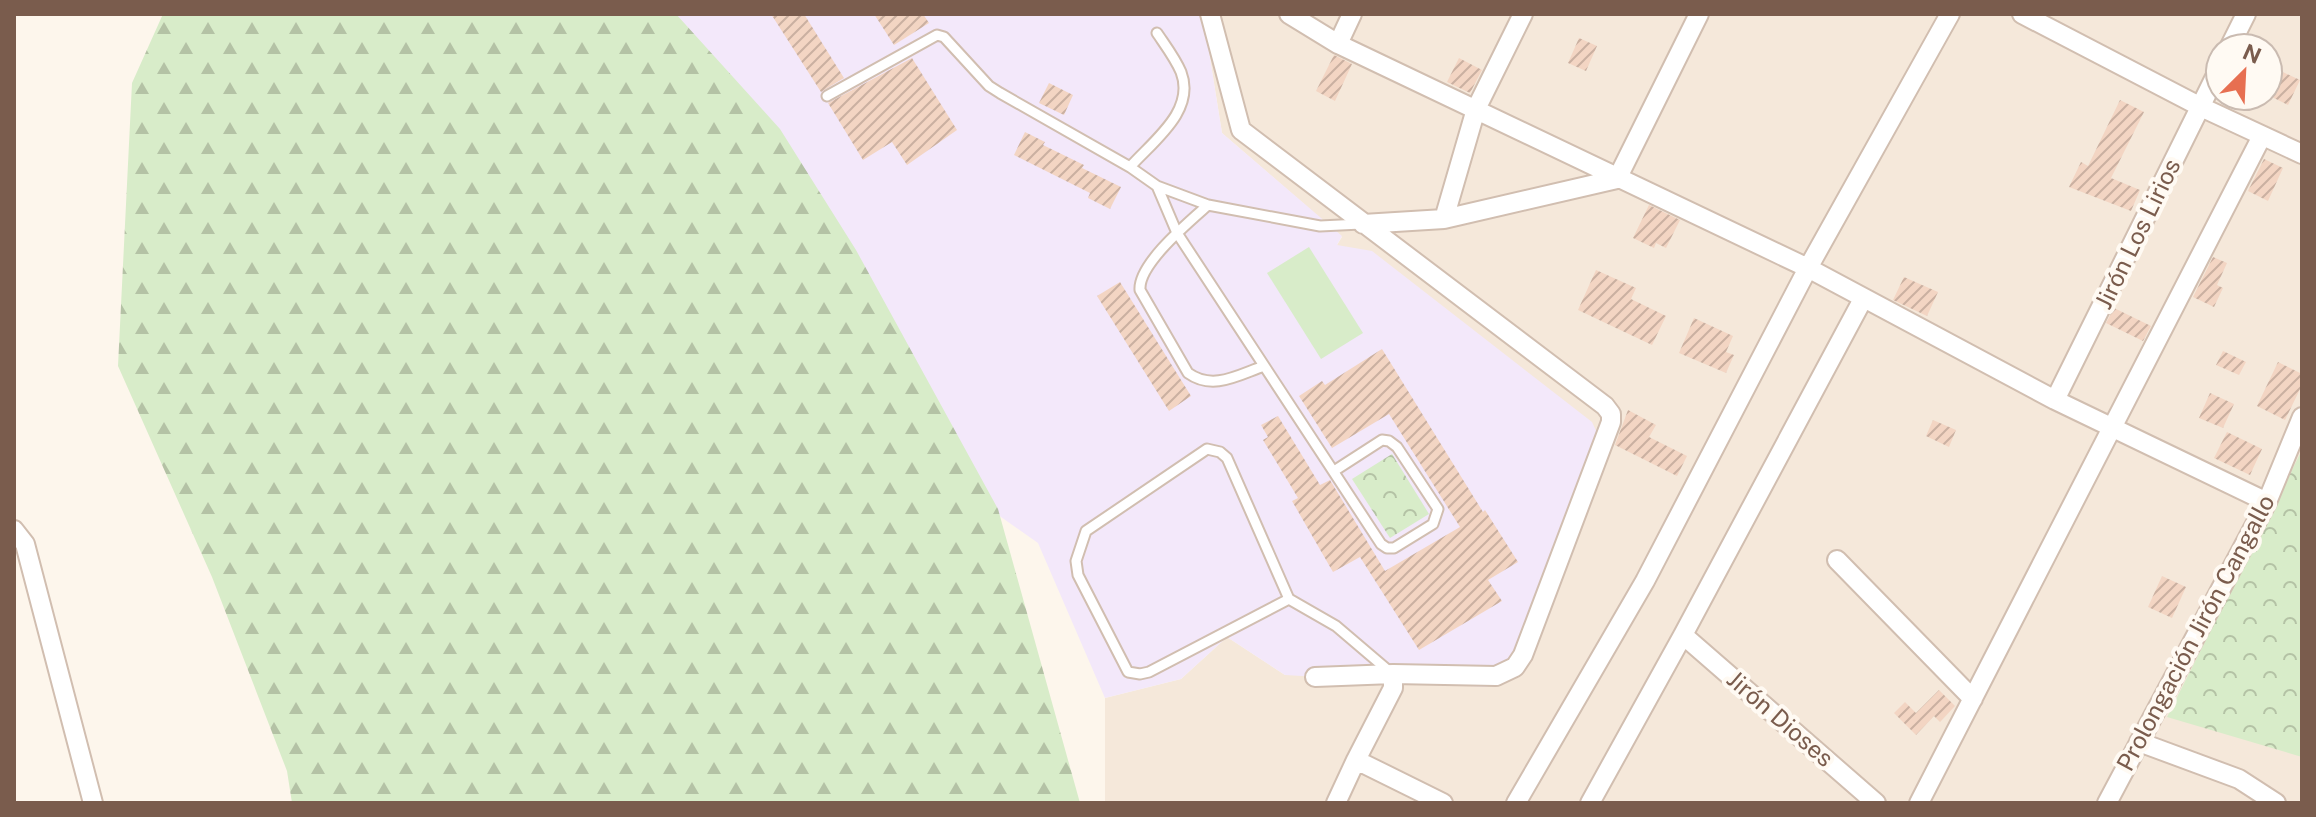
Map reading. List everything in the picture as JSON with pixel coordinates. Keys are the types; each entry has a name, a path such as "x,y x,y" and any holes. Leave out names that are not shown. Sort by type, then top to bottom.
{"street":[{"path":"1210,14 1241,130 1605,406 1611,414 1611,422 1528,641 1515,667 1496,676 1393,674 1315,677"},
{"path":"1289,14 1338,44 1808,268 2055,400 2267,502"},
{"path":"1338,44 1352,14"},
{"path":"1444,219 1476,109 1523,14"},
{"path":"1617,179 1699,14"},
{"path":"1516,803 1645,581 1808,268 1950,14"},
{"path":"2022,14 2201,107 2302,154"},
{"path":"2237,32 2246,14"},
{"name":"Jirón Los Lirios","path":"2055,400 2204,101"},
{"path":"1919,803 2262,136"},
{"path":"1363,224 1444,219 1617,179"},
{"path":"1590,803 1863,299"},
{"name":"Prolongación Jirón Cangallo","path":"2107,803 2267,502 2302,417"},
{"path":"14,530 25,544 93,803"},
{"path":"1837,560 1973,699"},
{"name":"Jirón Dioses","path":"1683,635 1876,803"},
{"path":"1336,803 1393,688 1393,674"},
{"path":"2139,742 2239,779 2276,803"},
{"path":"1356,760 1443,803"}],"lane":[{"path":"1130,167 1179,112 1184,90 1181,72 1157,33"},
{"path":"827,96 937,35 944,37 989,86 1130,167 1157,186 1208,205 1320,226 1363,224"},
{"path":"1157,186 1177,233 1381,544 1387,548 1407,540 1433,524 1437,518 1438,509 1397,447 1389,441 1382,440 1334,471"},
{"path":"1208,205 1177,233 1144,272 1140,290 1188,373 1198,380 1210,384 1264,366"},
{"path":"1289,599 1149,672 1128,672 1078,575 1076,561 1086,531 1207,449 1220,452 1227,458 1289,599 1336,626 1393,674"}],"shaded area":[{"path":"164,14 1203,14 1222,133 1342,236 1337,245 1372,251 1592,422 1603,446 1508,671 1487,687 1285,675 1227,637 1181,679 1105,698 1038,543 848,409"},
{"path":"1203,14 2302,14 2302,803 1105,803 1105,698 1181,679 1227,637 1285,675 1337,245 1342,237 1222,133"}],"green space":[{"path":"163,14 676,14 780,129 856,250 998,509 1080,803 292,803 287,771 212,577 118,366 132,83"},
{"path":"1309,247 1363,333 1321,359 1267,273"},
{"path":"2302,450 2302,757 2167,717"},
{"path":"1392,454 1429,514 1390,538 1352,479"}],"building":[{"path":"771,14 804,14 844,78 821,92"},
{"path":"874,14 923,14 929,23 894,45"},
{"path":"1579,38 1597,46 1586,71 1568,63"},
{"path":"1334,55 1352,64 1335,101 1316,91"},
{"path":"912,58 957,130 907,165 892,142 863,160 828,103"},
{"path":"1459,58 1482,70 1470,93 1447,82"},
{"path":"2284,72 2300,80 2288,105 2284,103"},
{"path":"1049,83 1073,95 1064,115 1039,103"},
{"path":"2120,100 2144,112 2111,178 2140,190 2131,211 2069,187 2081,162 2088,166"},
{"path":"1025,132 1045,142 1043,145 1084,165 1082,168 1121,187 1110,209 1088,198 1090,193 1014,155"},
{"path":"2264,159 2283,168 2268,201 2248,191"},
{"path":"1649,205 1680,220 1666,248 1656,243 1654,248 1633,238"},
{"path":"2213,257 2227,263 2217,285 2223,288 2214,307 2193,297"},
{"path":"1596,270 1636,288 1631,299 1666,316 1652,345 1578,310"},
{"path":"1904,277 1938,292 1927,316 1893,300"},
{"path":"1120,282 1191,396 1169,411 1097,296"},
{"path":"2114,308 2151,326 2143,341 2106,323"},
{"path":"1694,318 1733,336 1726,352 1734,355 1726,373 1679,353"},
{"path":"1382,349 1483,512 1485,510 1518,562 1488,580 1502,601 1419,650 1360,557 1333,572 1292,501 1298,498 1263,440 1268,437 1261,425 1278,416 1320,485 1330,480 1385,571 1460,527 1389,414 1332,448 1299,396 1322,381 1325,385"},
{"path":"2223,351 2246,362 2239,375 2216,365"},
{"path":"2278,362 2302,374 2302,385 2285,420 2257,406"},
{"path":"2210,393 2234,404 2223,428 2199,418"},
{"path":"1628,410 1656,425 1649,437 1687,456 1677,476 1615,445"},
{"path":"1933,420 1956,430 1949,447 1926,436"},
{"path":"2227,432 2262,449 2250,475 2214,458"},
{"path":"2162,576 2186,587 2172,618 2148,607"},
{"path":"1939,690 1955,706 1940,722 1934,716 1916,735 1894,713 1905,702 1916,713"}]}
